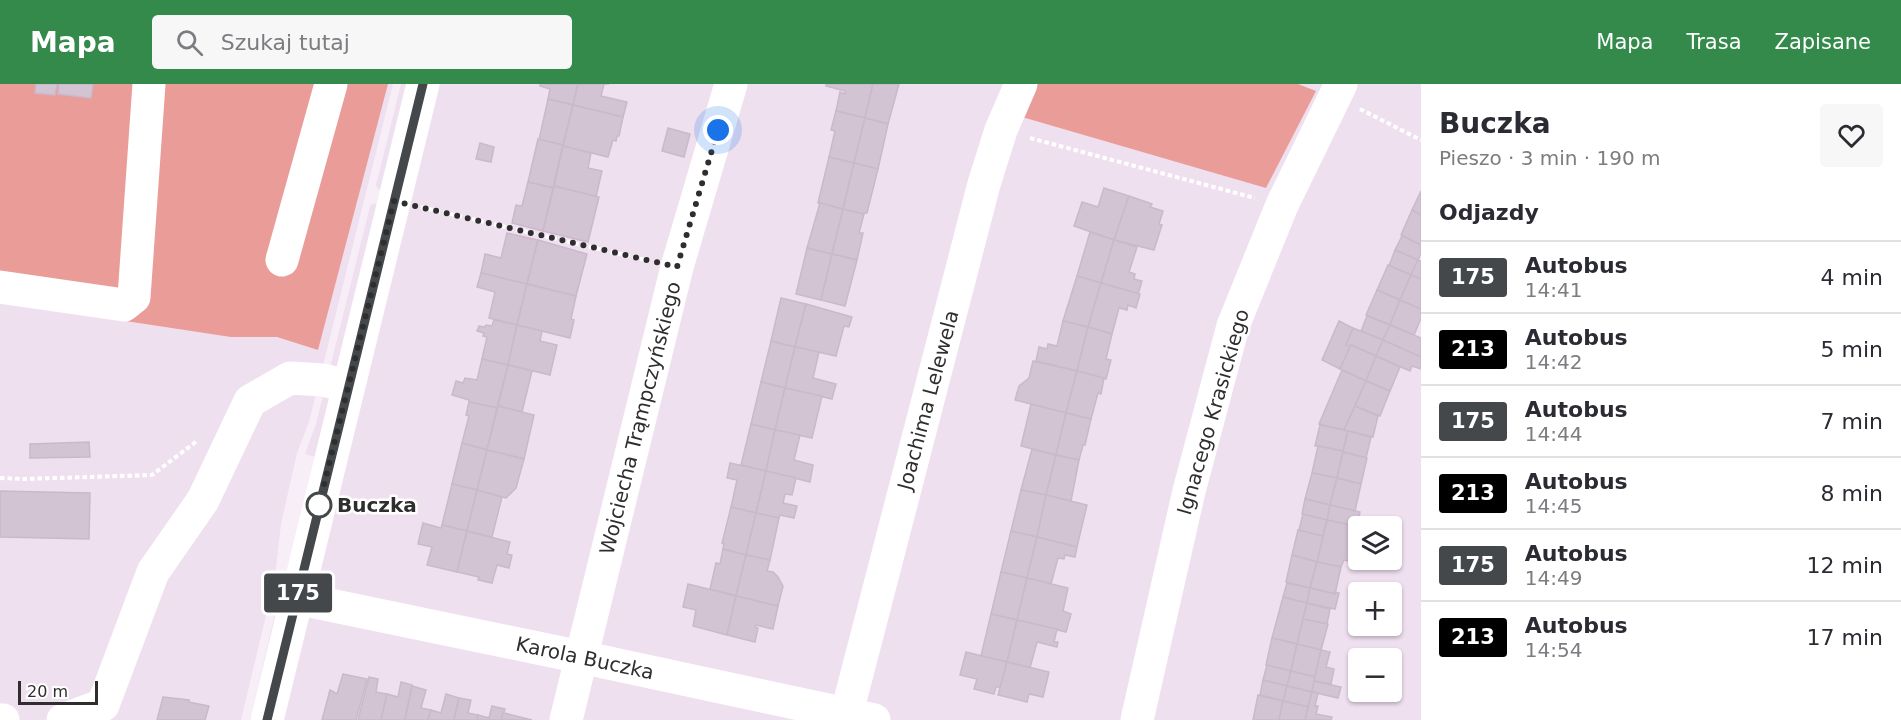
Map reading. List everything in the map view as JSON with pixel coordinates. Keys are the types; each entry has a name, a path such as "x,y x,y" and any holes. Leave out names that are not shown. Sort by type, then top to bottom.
{"street":[{"path":"0,287 124,304 134,297 148,84"},
{"path":"282,260 332,84"},
{"path":"267,720 423,84"},
{"name":"Wojciecha Trąmpczyńskiego","path":"566,720 677,267 731,84"},
{"name":"Joachima Lelewela","path":"856,718 984,184 1001,130 1021,84"},
{"name":"Ignacego Krasickiego","path":"1137,720 1189,492 1233,326 1282,205 1338,90"},
{"path":"63,720 103,705 153,572 203,500 250,401 290,378 323,380 348,386"},
{"name":"Karola Buczka","path":"296,598 582,657 856,718"}],"path":[{"path":"1338,90 1421,140"},
{"path":"1001,130 1282,205"},
{"path":"394,201 677,267"},
{"path":"0,478 152,475 205,435"}],"shaded area":[{"path":"0,84 388,84 318,350 277,337 231,337 0,302"},
{"path":"393,84 401,84 376,185 382,191 379,203 370,206 316,424 305,454 316,457 281,602 277,605 250,720 241,720 275,576 281,524 297,453 309,422"},
{"path":"1037,84 1298,84 1316,91 1266,188 1022,117"}],"building":[{"path":"36,84 57,84 55,95 35,93"},
{"path":"59,84 93,84 91,98 58,94"},
{"path":"540,84 578,84 573,105 548,99 550,89"},
{"path":"578,84 604,84 601,96 627,102 623,117 573,105"},
{"path":"826,84 873,84 865,118 836,111 840,92 845,94 845,91 826,86"},
{"path":"873,84 899,84 888,124 865,118"},
{"path":"548,99 573,105 563,145 539,140"},
{"path":"573,105 623,117 619,136 616,141 613,140 608,157 563,146"},
{"path":"836,111 865,118 854,163 829,157 835,131 831,130"},
{"path":"865,118 888,124 878,169 854,163"},
{"path":"668,128 690,134 684,157 662,151"},
{"path":"538,139 563,145 553,188 528,182"},
{"path":"480,143 494,147 491,162 476,159"},
{"path":"563,146 591,153 588,168 602,171 596,197 554,186"},
{"path":"829,157 854,163 843,209 818,203"},
{"path":"854,163 878,169 867,213 864,214 843,209"},
{"path":"528,182 553,188 543,231 512,223 516,205 522,206"},
{"path":"554,186 599,197 588,242 543,231"},
{"path":"1104,188 1129,196 1114,240 1074,226 1082,202 1098,207"},
{"path":"1421,191 1421,215 1412,210"},
{"path":"1129,196 1152,204 1150,207 1163,211 1159,224 1162,225 1154,250 1114,240"},
{"path":"820,203 843,209 832,254 807,248"},
{"path":"843,209 864,214 859,233 863,233 857,260 832,254"},
{"path":"1412,210 1421,215 1421,245 1401,235"},
{"path":"1090,232 1114,240 1101,283 1077,276"},
{"path":"507,233 538,240 527,284 481,273 485,254 501,258"},
{"path":"1402,236 1421,245 1418,260 1395,250"},
{"path":"538,240 587,254 576,296 527,284"},
{"path":"1114,240 1137,247 1129,272 1135,274 1134,279 1142,281 1138,294 1101,283"},
{"path":"807,248 832,254 821,300 796,294"},
{"path":"1395,250 1418,260 1411,275 1389,266"},
{"path":"832,254 857,260 845,306 821,300"},
{"path":"1418,260 1421,261 1421,279 1411,275"},
{"path":"1388,265 1411,275 1400,300 1377,290"},
{"path":"481,273 527,284 517,325 489,318 495,292 477,287"},
{"path":"1411,275 1421,279 1421,309 1400,300"},
{"path":"1077,276 1101,283 1088,327 1063,321"},
{"path":"1101,283 1140,294 1136,308 1128,305 1127,310 1119,308 1112,334 1088,327"},
{"path":"527,284 576,296 570,338 517,325"},
{"path":"1377,290 1400,300 1390,325 1366,315"},
{"path":"781,298 806,304 795,347 771,341"},
{"path":"1400,300 1421,309 1421,318 1414,335 1390,325"},
{"path":"806,304 852,317 849,327 844,326 836,356 795,347"},
{"path":"1367,316 1390,325 1383,340 1361,331"},
{"path":"494,320 517,325 508,365 482,359 487,337 483,336 484,333 477,331 479,326 492,326"},
{"path":"1063,321 1088,327 1077,371 1036,361 1039,347 1047,349 1048,344 1057,346"},
{"path":"1339,321 1353,328 1346,345 1350,347 1340,369 1322,360"},
{"path":"517,325 542,331 540,341 557,345 550,375 508,365"},
{"path":"1390,325 1421,338 1421,357 1383,340"},
{"path":"1088,327 1112,334 1106,359 1111,360 1106,379 1077,371"},
{"path":"1353,328 1383,340 1376,356 1346,345"},
{"path":"1383,340 1421,357 1421,369 1412,366 1410,371 1376,356"},
{"path":"771,341 795,347 785,388 761,382"},
{"path":"1351,345 1376,356 1366,381 1340,369"},
{"path":"795,347 819,352 813,378 836,384 832,399 785,388"},
{"path":"1376,356 1400,367 1390,391 1366,381"},
{"path":"482,359 508,365 497,408 469,402 469,400 452,395 456,381 463,383 465,378 477,380"},
{"path":"1033,361 1077,371 1066,413 1015,400 1019,386 1029,378"},
{"path":"508,365 532,371 522,412 498,406"},
{"path":"1342,370 1366,381 1344,430 1319,424"},
{"path":"1077,371 1104,378 1101,394 1098,393 1091,419 1066,413"},
{"path":"1366,381 1390,391 1380,416 1355,406"},
{"path":"761,382 785,388 775,430 751,424"},
{"path":"785,388 822,396 812,438 775,430"},
{"path":"469,402 497,408 487,450 462,443 469,416 466,415"},
{"path":"1031,404 1066,413 1056,455 1021,446"},
{"path":"498,406 534,415 524,459 487,450"},
{"path":"1355,406 1378,416 1373,437 1344,430"},
{"path":"1066,413 1091,419 1079,460 1056,455"},
{"path":"751,424 775,430 766,471 741,465"},
{"path":"1320,425 1348,431 1343,451 1315,446"},
{"path":"775,430 800,435 794,460 813,465 810,482 766,471"},
{"path":"1348,431 1371,437 1366,458 1343,452"},
{"path":"89,442 90,457 30,458 30,444"},
{"path":"462,443 487,450 477,490 452,484"},
{"path":"1318,446 1343,451 1337,478 1312,473"},
{"path":"1032,449 1056,455 1046,495 1021,490"},
{"path":"487,450 524,459 516,488 506,498 477,490"},
{"path":"1343,452 1367,458 1361,484 1337,478"},
{"path":"1056,455 1079,460 1071,501 1046,495"},
{"path":"730,463 766,471 756,513 731,507 737,480 727,478"},
{"path":"766,471 796,478 792,495 785,494 783,503 797,506 794,518 780,515 779,518 756,513"},
{"path":"1312,473 1337,478 1330,505 1305,499"},
{"path":"1337,478 1361,484 1355,511 1330,505"},
{"path":"452,484 477,490 467,531 442,525"},
{"path":"477,490 502,497 492,537 467,531"},
{"path":"1021,490 1046,495 1037,537 1011,531"},
{"path":"0,491 90,493 89,539 0,537"},
{"path":"1046,495 1087,505 1077,547 1037,537"},
{"path":"1305,499 1330,505 1327,520 1302,514"},
{"path":"1330,505 1360,512 1359,516 1348,516 1348,525 1327,520"},
{"path":"731,507 756,513 746,555 723,549 724,544 722,543"},
{"path":"756,513 779,518 770,560 746,555"},
{"path":"1303,514 1327,520 1323,536 1299,530"},
{"path":"1327,520 1348,524 1348,561 1344,560 1341,567 1317,562"},
{"path":"423,523 467,531 457,572 427,565 432,547 418,544"},
{"path":"1298,530 1323,536 1317,562 1292,555"},
{"path":"467,531 510,542 507,554 512,555 509,568 497,565 492,583 478,580 479,577 457,572"},
{"path":"1011,531 1037,537 1027,578 1001,572"},
{"path":"1037,537 1077,547 1075,557 1065,555 1064,559 1058,558 1051,584 1027,578"},
{"path":"723,549 746,555 736,596 710,589 716,563 720,564"},
{"path":"746,555 770,560 767,571 773,572 783,586 778,606 736,596"},
{"path":"1292,555 1317,562 1310,588 1286,582"},
{"path":"1317,562 1341,567 1335,594 1310,588"},
{"path":"1001,572 1027,578 1017,620 991,614"},
{"path":"1027,578 1068,588 1063,611 1071,614 1066,632 1017,620"},
{"path":"1287,583 1310,588 1307,603 1283,597"},
{"path":"688,584 736,596 727,635 693,626 696,610 683,607"},
{"path":"1310,588 1339,593 1335,609 1307,603"},
{"path":"736,596 778,606 773,629 756,625 755,627 758,628 755,642 727,635"},
{"path":"1283,597 1307,603 1297,644 1272,638"},
{"path":"1307,603 1330,609 1327,624 1303,619"},
{"path":"991,614 1017,620 1007,662 981,656"},
{"path":"1303,619 1328,624 1321,650 1297,644"},
{"path":"1017,620 1057,629 1054,642 1058,642 1057,647 1037,642 1030,668 1007,662"},
{"path":"1272,638 1297,644 1291,671 1266,665"},
{"path":"1297,644 1321,650 1315,677 1291,671"},
{"path":"1321,650 1330,652 1326,667 1334,669 1331,684 1314,681"},
{"path":"966,652 1007,662 1001,687 996,687 994,694 974,689 977,679 960,675"},
{"path":"1007,662 1049,672 1043,697 1029,694 1027,702 998,695"},
{"path":"1267,665 1291,671 1287,686 1263,680"},
{"path":"1291,671 1315,677 1312,692 1287,686"},
{"path":"343,674 367,679 356,720 322,720 330,690 337,694"},
{"path":"369,677 378,679 376,692 387,694 381,720 358,720"},
{"path":"1263,680 1287,686 1283,701 1260,695"},
{"path":"1314,681 1341,687 1338,698 1312,692"},
{"path":"401,682 412,685 405,720 381,720 387,694 398,697"},
{"path":"412,686 426,690 421,708 431,710 428,720 405,720"},
{"path":"1287,686 1312,692 1308,707 1283,701"},
{"path":"1312,692 1318,693 1316,714 1332,717 1331,720 1305,720"},
{"path":"446,694 459,698 454,720 428,720 431,710 441,713"},
{"path":"1258,695 1283,701 1279,720 1253,720"},
{"path":"163,697 189,700 189,702 209,706 205,720 157,720"},
{"path":"459,698 471,700 468,713 478,715 477,720 454,720"},
{"path":"1283,701 1308,707 1305,720 1279,720"},
{"path":"492,706 505,709 501,720 477,720 478,715 489,718"},
{"path":"504,713 532,720 501,720"}],"bus line":[{"name":"175","path":"267,720 423,84"}],"place":[{"name":"Buczka","path":"319,505"}],"route":[{"path":"319,505 394,201 677,267 718,130"}]}
